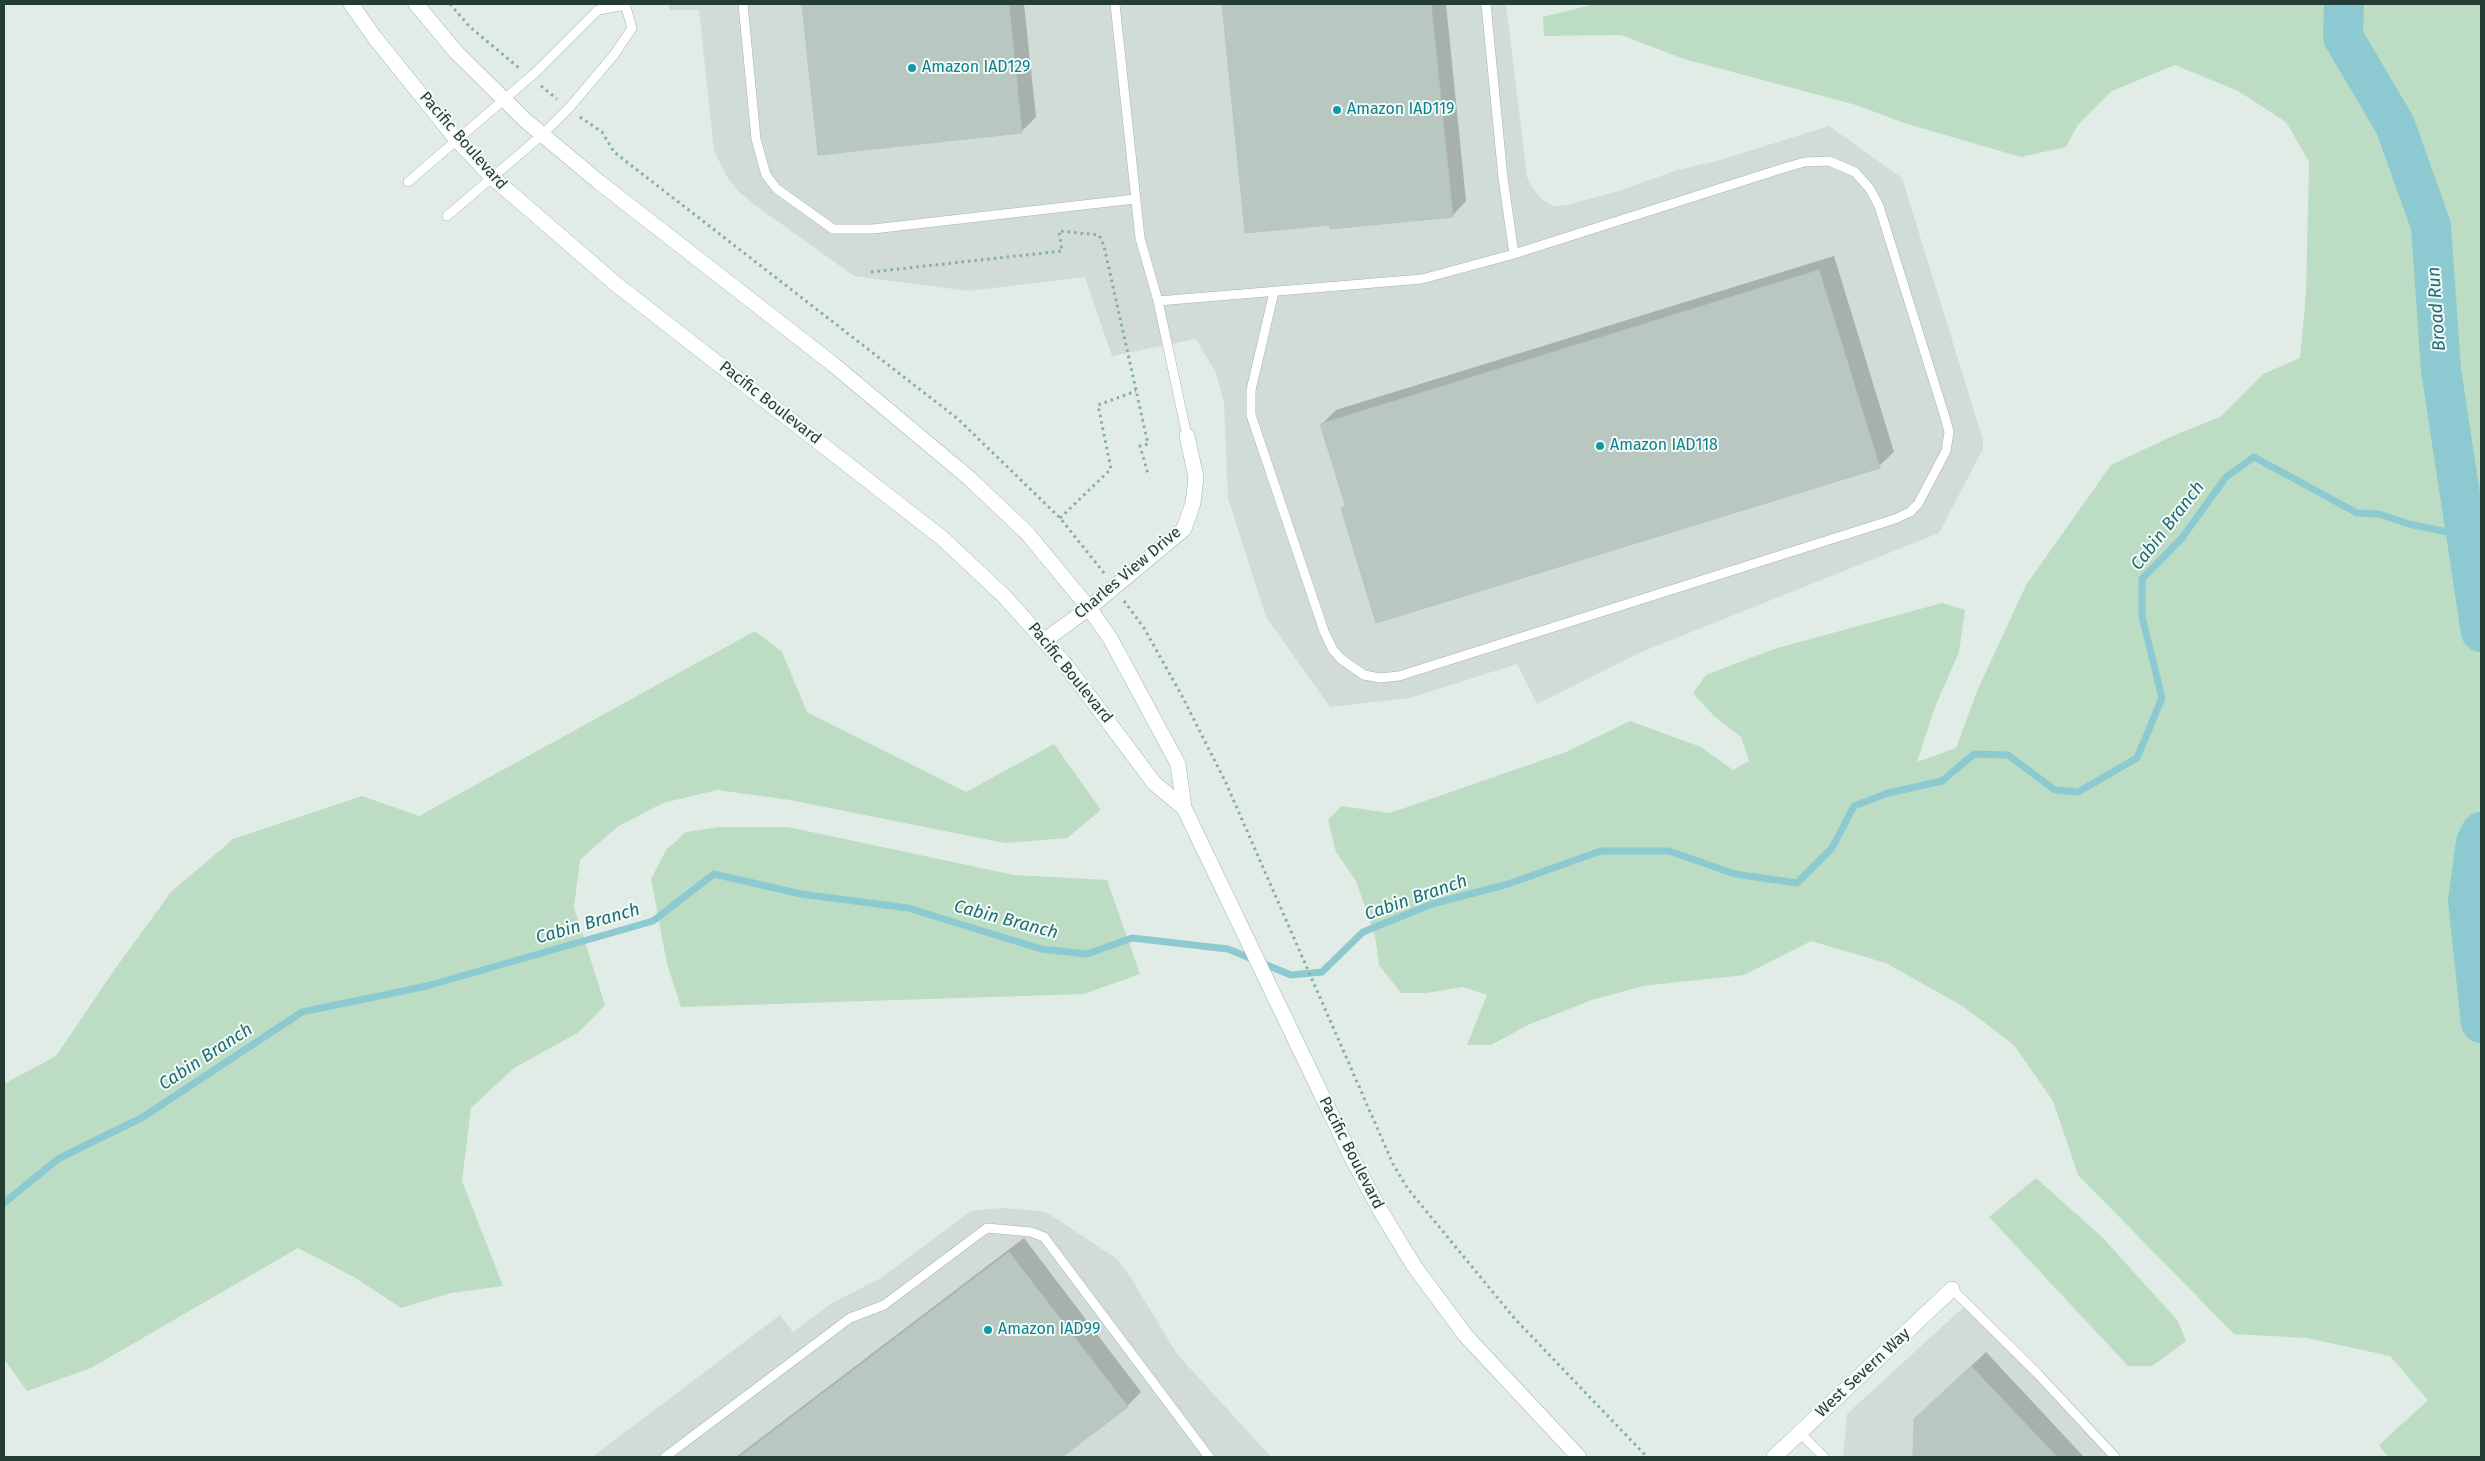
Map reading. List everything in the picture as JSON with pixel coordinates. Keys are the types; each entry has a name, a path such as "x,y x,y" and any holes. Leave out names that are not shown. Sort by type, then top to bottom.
{"main road":[{"name":"Pacific Boulevard","path":"350,4 457,140 493,178 617,285 942,538 1004,596 1045,640 1102,711 1154,783 1184,808"},
{"name":"Pacific Boulevard","path":"416,4 456,52 542,135 778,323 834,365 969,478 1027,533 1089,608 1115,647 1178,764 1184,808 1352,1158 1404,1250 1445,1309 1486,1358 1579,1457"},
{"name":"Charles View Drive","path":"1045,640 1089,608 1184,529 1193,504 1196,477 1187,436"},
{"name":"West Severn Way","path":"1774,1457 1952,1289"}],"lane":[{"path":"408,182 536,72 598,10 625,4 632,28 626,39 568,108 542,135 447,216"},
{"path":"743,4 756,139 766,175 777,189 833,229 873,229 1134,198"},
{"path":"1115,4 1134,198 1140,238 1158,301 1187,436"},
{"path":"1486,4 1503,178 1514,254"},
{"path":"1158,301 1422,279 1514,254 1805,162 1829,161 1855,172 1870,189 1879,206 1945,417 1949,432 1946,451 1918,504 1910,512 1895,519 1399,676 1380,678 1364,675 1337,654 1324,631 1250,415 1250,390 1274,292"},
{"path":"664,1457 850,1318 884,1305 987,1228 1031,1232 1044,1237 1209,1457"},
{"path":"1952,1289 2037,1373 2115,1457"},
{"path":"1800,1433 1824,1457"}],"path":[{"path":"871,272 1062,251 1059,231 1099,235 1148,444 1140,446 1148,474"},
{"path":"1060,518 1111,469 1098,405 1136,391"},
{"path":"1276,900 1393,1164 1430,1218 1515,1319 1647,1457"}],"shaded area":[{"path":"668,4 1506,4 1527,177 1542,200 1553,206 1567,205 1619,191 1677,170 1717,161 1829,126 1902,178 1983,440 1983,449 1939,533 1639,653 1537,704 1517,664 1410,698 1330,707 1266,617 1228,498 1224,402 1216,373 1196,339 1112,356 1085,277 968,291 854,276 755,205 738,191 727,177 714,151 699,10 670,10"},
{"path":"1001,1208 1040,1211 1051,1215 1117,1259 1129,1275 1177,1354 1271,1457 592,1457 780,1315 793,1332 830,1304 881,1278 971,1211"},
{"path":"1969,1302 2115,1457 1843,1457 1847,1414"}],"green space":[{"path":"1595,4 2481,4 2481,1457 2388,1457 2379,1445 2428,1400 2390,1356 2307,1338 2234,1334 2078,1175 2053,1101 2014,1045 1964,1007 1886,963 1811,941 1744,975 1643,986 1592,1000 1528,1025 1491,1045 1467,1045 1487,995 1463,987 1427,993 1401,993 1379,965 1375,936 1356,881 1336,852 1328,820 1341,806 1390,813 1566,752 1630,721 1701,747 1733,770 1749,761 1741,737 1714,716 1693,693 1706,675 1774,649 1942,603 1965,610 1959,652 1935,707 1917,762 1956,748 1978,689 2026,585 2111,465 2175,435 2220,417 2263,374 2300,358 2306,293 2309,162 2286,122 2238,91 2175,65 2112,91 2077,126 2066,147 2021,157 1907,124 1856,105 1684,59 1621,35 1544,36 1543,17"},
{"path":"755,631 782,652 807,712 966,792 1054,744 1101,810 1067,838 1005,843 790,800 717,790 663,803 617,827 580,860 574,907 605,1005 579,1032 514,1068 471,1108 462,1181 503,1286 451,1293 401,1308 354,1277 298,1248 91,1368 27,1391 4,1359 4,1084 56,1056 115,969 171,892 233,839 362,796 419,816"},
{"path":"720,827 788,827 1014,875 1107,880 1140,974 1084,994 681,1007 667,964 651,879 666,850 686,832"},
{"path":"2036,1178 2103,1238 2178,1321 2186,1341 2152,1366 2128,1366 1989,1217"}],"building":[{"name":"Amazon IAD129","path":"802,4 1009,4 1022,133 818,155"},
{"name":"Amazon IAD119","path":"1222,4 1431,4 1453,217 1330,229 1330,225 1245,233"},
{"name":"Amazon IAD118","path":"1819,270 1880,468 1376,623 1341,508 1346,507 1320,424"},
{"name":"Amazon IAD99","path":"1009,1252 1128,1407 1062,1457 739,1457"},
{"path":"1971,1366 2057,1457 1913,1457 1914,1419"}],"waterway":[{"name":"Broad Run","path":"2344,4 2343,37 2395,125 2431,226 2441,370 2481,632"},
{"name":"Cabin Branch","path":"4,1203 58,1159 143,1117 302,1012 427,986 653,921 714,874 801,894 908,908 1041,949 1087,954 1132,938 1228,949 1291,975 1322,972 1363,932 1432,904 1508,884 1601,851 1669,851 1735,874 1797,883 1832,848 1854,806 1888,793 1942,781 1974,754 2008,755 2055,790 2078,792 2137,758 2162,698 2142,616 2142,579 2182,538 2226,477 2254,457 2357,513 2379,514 2409,524 2467,536"},
{"name":"Broad Run","path":"2481,832 2476,843 2468,901 2481,1023"}],"place":[{"name":"Amazon IAD129","path":"912,68"},
{"name":"Amazon IAD119","path":"1337,110"},
{"name":"Amazon IAD118","path":"1600,446"},
{"name":"Amazon IAD99","path":"988,1330"}]}
